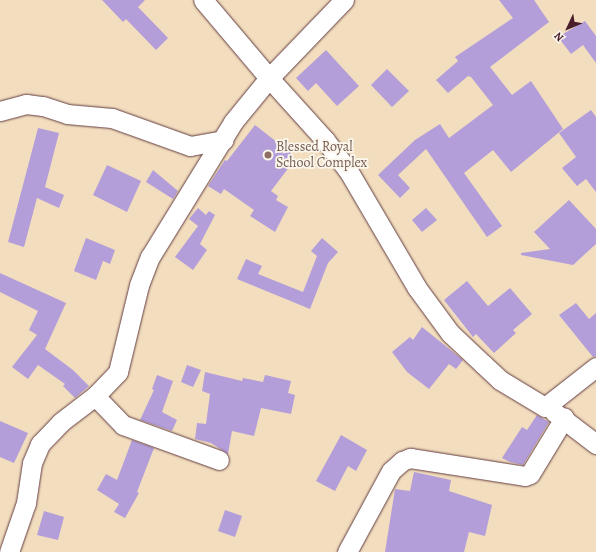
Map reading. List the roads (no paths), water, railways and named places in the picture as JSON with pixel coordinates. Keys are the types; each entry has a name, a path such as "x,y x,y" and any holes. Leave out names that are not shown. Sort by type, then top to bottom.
{"street":[{"path":"203,0 269,78 325,140 349,172 417,288 450,333 500,380 564,418 596,444"},
{"path":"10,552 26,502 32,463 40,444 61,422 95,396 118,372 139,285 150,257 162,234 233,122 269,78 344,0"},
{"path":"0,111 26,104 43,106 67,114 112,118 190,146 223,140"},
{"path":"545,407 596,367"},
{"path":"95,396 123,425 219,460"},
{"path":"347,552 391,471 402,461 410,458 525,476 537,463 564,418"}],"place":[{"name":"Blessed Royal School Complex","path":"268,155"}]}
